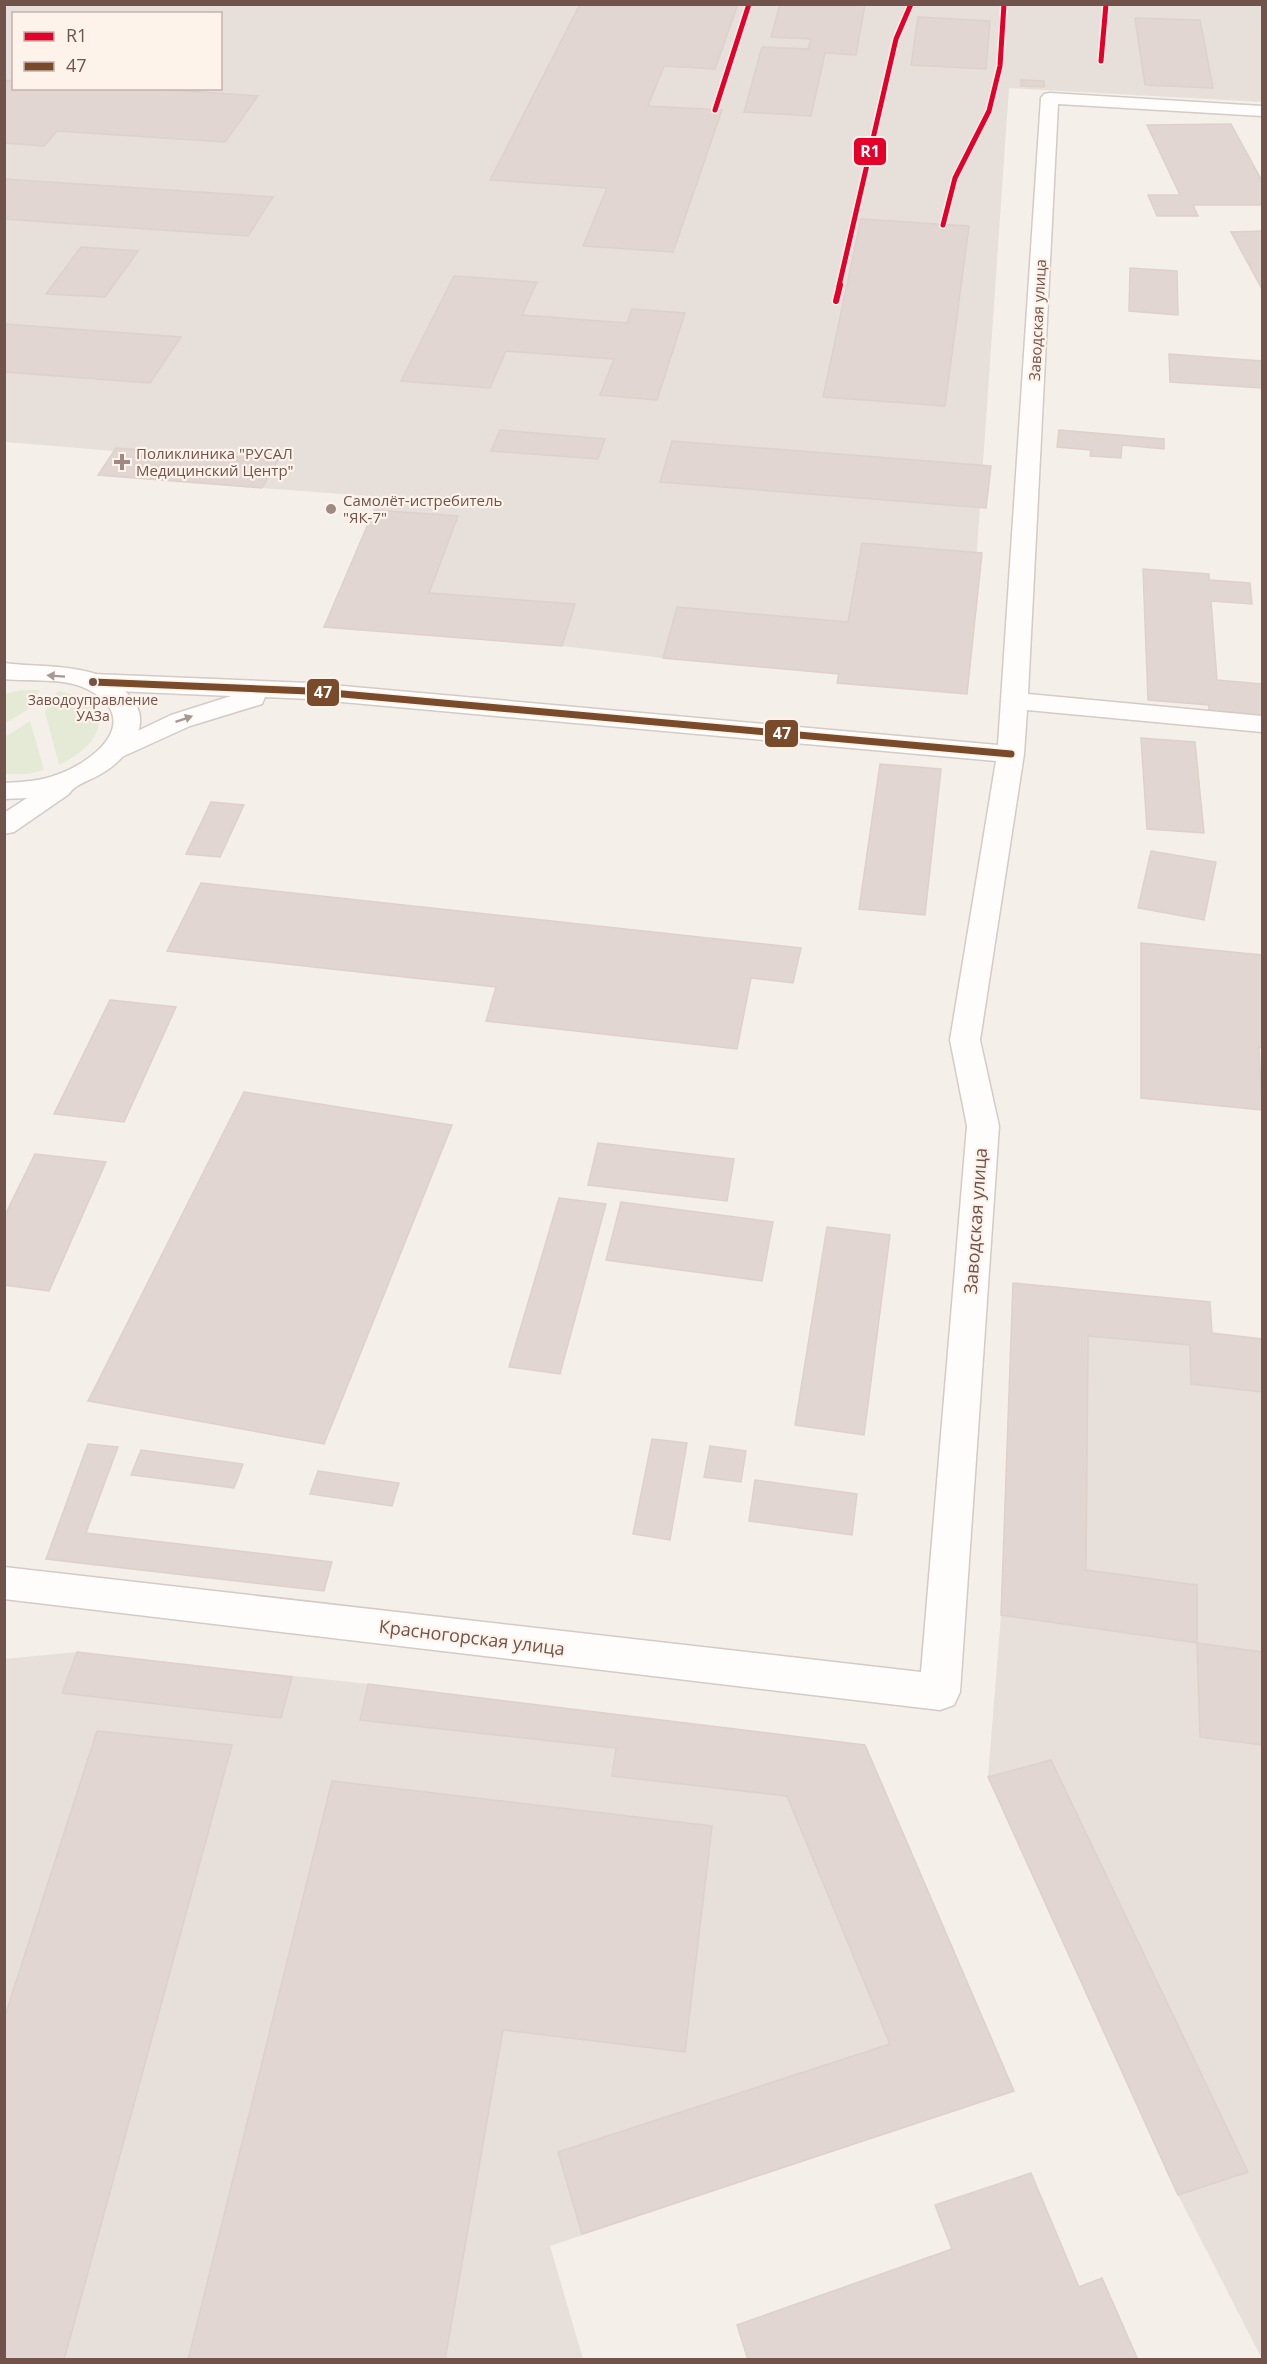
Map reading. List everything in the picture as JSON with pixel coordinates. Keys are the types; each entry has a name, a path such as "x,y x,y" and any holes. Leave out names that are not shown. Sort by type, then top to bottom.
{"street":[{"name":"Заводская улица","path":"939,1692 983,1126 965,1040 1011,754 1050,98 1263,111"},
{"path":"11,675 61,676 93,682 305,691 1011,754"},
{"path":"93,682 112,692 124,706 128,722 124,739 113,753"},
{"path":"4,826 74,778 96,767 113,753 148,733 242,700 305,691"},
{"path":"1014,701 1263,724"},
{"path":"4,791 50,786 74,778"},
{"name":"Красногорская улица","path":"4,1583 939,1692"}],"shaded area":[{"path":"4,5 1262,5 1262,102 1009,88 967,694 837,683 838,674 562,646 574,604 429,593 458,516 374,510 381,497 262,488 277,460 116,448 114,451 5,442"},
{"path":"1013,1283 1210,1302 1212,1333 1262,1339 1262,2359 1178,2195 988,1777 1001,1615"},
{"path":"77,1652 368,1684 865,1745 1014,2091 550,2246 583,2359 5,2360 5,1659"}],"green space":[{"path":"22,690 40,690 27,710 5,723 5,694"},
{"path":"58,691 77,697 90,705 97,714 99,724 87,746 59,765 45,712"},
{"path":"30,721 44,770 27,774 5,774 5,737"}],"building":[{"path":"580,4 738,4 715,69 664,66 648,106 722,110 673,252 583,246 607,188 490,180"},
{"path":"780,4 865,4 856,55 825,53 811,116 744,112 762,47 808,49 811,39 771,37"},
{"path":"918,17 990,21 986,69 911,65"},
{"path":"1135,18 1200,20 1213,88 1145,85"},
{"path":"4,80 12,81 12,90 170,90 258,96 225,142 57,131 44,146 4,143"},
{"path":"1021,80 1044,81 1044,87 1021,86"},
{"path":"1231,124 1262,181 1262,205 1193,205 1198,216 1157,216 1148,195 1180,195 1147,125"},
{"path":"4,179 273,197 248,236 4,219"},
{"path":"861,219 969,226 945,406 823,397"},
{"path":"1262,231 1262,289 1231,232"},
{"path":"81,247 138,251 105,297 46,294"},
{"path":"1130,268 1177,271 1178,315 1129,311"},
{"path":"454,276 537,282 522,315 627,323 632,309 685,313 657,400 600,395 614,359 506,351 490,388 401,381"},
{"path":"4,324 181,337 150,383 4,372"},
{"path":"1169,354 1262,361 1262,388 1170,382"},
{"path":"500,430 605,439 598,459 491,451"},
{"path":"1059,430 1164,439 1164,449 1122,445 1121,458 1090,456 1091,450 1057,447"},
{"path":"672,441 991,466 986,508 660,482"},
{"path":"116,448 278,460 262,488 98,475"},
{"path":"374,510 458,516 429,593 575,604 562,646 324,627"},
{"path":"862,543 982,553 967,694 837,683 839,674 663,658 677,607 848,622"},
{"path":"1143,569 1209,574 1209,580 1250,583 1252,604 1211,601 1217,680 1262,684 1262,717 1209,712 1209,705 1148,700"},
{"path":"1141,738 1195,742 1204,833 1147,829"},
{"path":"880,764 941,769 925,915 859,909"},
{"path":"211,802 244,805 220,857 186,854"},
{"path":"1151,851 1216,862 1204,920 1138,908"},
{"path":"201,883 801,948 793,983 751,978 737,1049 486,1021 496,987 167,951"},
{"path":"1141,943 1262,955 1262,1048 1259,1047 1262,1110 1141,1098"},
{"path":"110,1000 176,1007 124,1122 54,1114"},
{"path":"244,1092 452,1125 324,1444 88,1401"},
{"path":"598,1143 734,1159 727,1201 588,1185"},
{"path":"35,1154 106,1162 49,1291 4,1285 4,1217"},
{"path":"559,1198 606,1204 560,1374 509,1367"},
{"path":"621,1202 773,1222 762,1281 606,1260"},
{"path":"827,1227 890,1235 864,1435 795,1425"},
{"path":"1013,1283 1210,1302 1212,1333 1262,1339 1262,1392 1191,1384 1190,1345 1088,1336 1086,1570 1197,1585 1197,1643 1001,1615"},
{"path":"652,1439 687,1443 670,1540 633,1534"},
{"path":"88,1444 118,1447 86,1533 332,1562 324,1591 46,1559"},
{"path":"710,1446 746,1451 741,1482 704,1477"},
{"path":"141,1450 243,1464 234,1488 131,1475"},
{"path":"318,1471 399,1483 392,1506 310,1494"},
{"path":"755,1480 857,1494 852,1535 749,1521"},
{"path":"1197,1643 1262,1652 1262,1745 1200,1737"},
{"path":"77,1652 292,1677 281,1718 62,1693"},
{"path":"368,1684 865,1745 1014,2091 582,2234 558,2152 890,2044 787,1796 612,1776 616,1748 360,1720"},
{"path":"97,1731 232,1745 64,2360 4,2360 4,2019"},
{"path":"1051,1760 1248,2172 1178,2195 988,1777"},
{"path":"332,1781 712,1826 685,2052 503,2030 445,2360 188,2360"},
{"path":"1031,2173 1079,2287 1102,2278 1138,2360 748,2360 737,2325 952,2249 935,2205"}],"transit line":[{"name":"R1","path":"715,110 749,4"},
{"name":"R1","path":"836,301 896,39 911,4"},
{"name":"R1","path":"943,225 955,178 989,111 1000,66 1004,4"},
{"name":"R1","path":"1101,61 1106,4"},
{"name":"47","path":"93,682 309,691 1011,754"}],"place":[{"name":"Поликлиника \"РУСАЛ Медицинский Центр\"","path":"122,462"},
{"name":"Самолёт-истребитель \"ЯК-7\"","path":"331,509"},
{"name":"Заводоуправление УАЗа","path":"93,682"}]}
